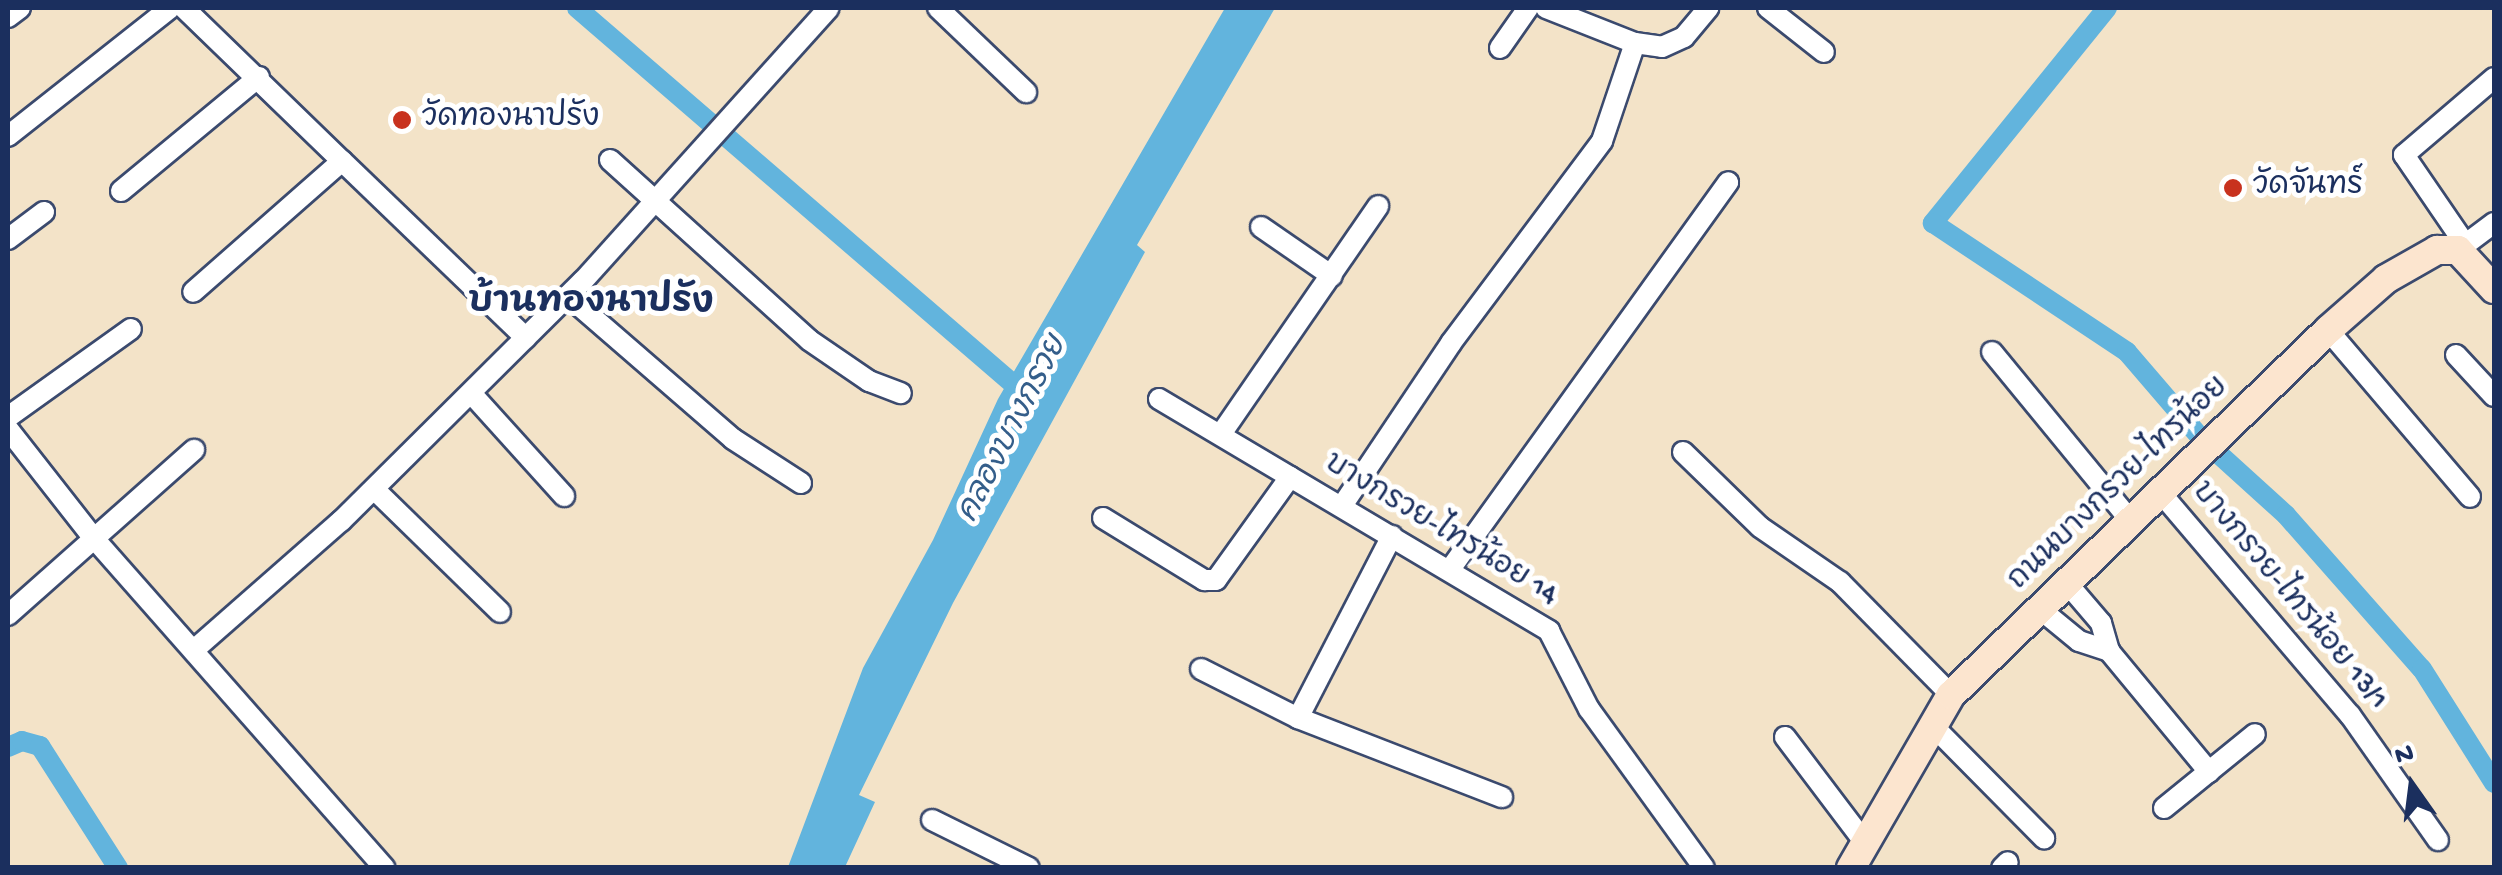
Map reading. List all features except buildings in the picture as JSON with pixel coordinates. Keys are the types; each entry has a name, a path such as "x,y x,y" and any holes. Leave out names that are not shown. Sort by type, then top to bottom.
{"main road":[{"path":"2462,247 2494,288"},
{"name":"ถนนบางกรวย-ไทรน้อย","path":"1858,856 1931,724 1952,695 2200,450 2328,330 2403,268 2437,250 2462,247"}],"street":[{"path":"8,17 20,8"},
{"path":"8,136 170,8"},
{"path":"184,8 260,77 336,157 526,338"},
{"path":"194,650 374,488 568,296 828,8"},
{"path":"938,8 1026,92"},
{"path":"1500,48 1528,8"},
{"path":"1546,8 1635,43 1672,45 1708,8"},
{"path":"1768,8 1824,52"},
{"path":"1342,506 1451,343 1602,141 1635,43"},
{"path":"120,191 260,77"},
{"path":"2494,78 2404,156 2462,247 2494,223"},
{"path":"193,292 336,157"},
{"path":"610,160 810,340 869,381 902,392"},
{"path":"1451,568 1728,182"},
{"path":"1221,434 1378,206"},
{"path":"8,239 44,212"},
{"path":"1260,227 1332,276"},
{"path":"568,296 733,438 800,483"},
{"path":"8,418 132,329"},
{"path":"2328,330 2470,497"},
{"path":"1992,352 2130,520"},
{"path":"2456,354 2494,396"},
{"path":"471,393 564,496"},
{"name":"บางกรวย-ไทรน้อย 14","path":"1158,399 1451,568 1549,630 1590,708 1704,868"},
{"path":"8,429 90,535 386,868"},
{"path":"8,615 90,535 194,450"},
{"path":"1682,452 1760,527 1840,582 1952,695"},
{"path":"1102,518 1204,580 1216,580 1290,477"},
{"path":"374,488 500,612"},
{"name":"บางกรวย-ไทรน้อย 13/1","path":"2160,492 2350,715 2438,840"},
{"path":"1298,718 1392,536"},
{"path":"2066,582 2101,623 2109,652 2209,772"},
{"path":"2040,609 2079,642 2109,652"},
{"path":"1201,668 1298,718 1502,797"},
{"path":"1931,724 2044,838"},
{"path":"2164,808 2255,734"},
{"path":"1785,737 1858,856"},
{"path":"932,820 1030,868"}],"water":[{"name":"คลองบางกรวย","path":"1225,8 1275,8 1137,245 1145,252 953,603 859,795 875,802 845,867 788,867 863,668 933,540 998,399"}],"waterway":[{"name":"คลองบางกรวย","path":"577,8 1026,395"},
{"path":"2107,8 1933,223 2127,352 2200,437 2286,515 2422,669 2494,783"},
{"path":"8,747 22,741 40,746 118,868"}],"place":[{"name":"วัดทองนาปรัง","path":"402,120"},
{"name":"วัดจันทร์","path":"2233,188"}],"district":[{"name":"บ้านทองนาปรัง","path":"591,305"}]}
